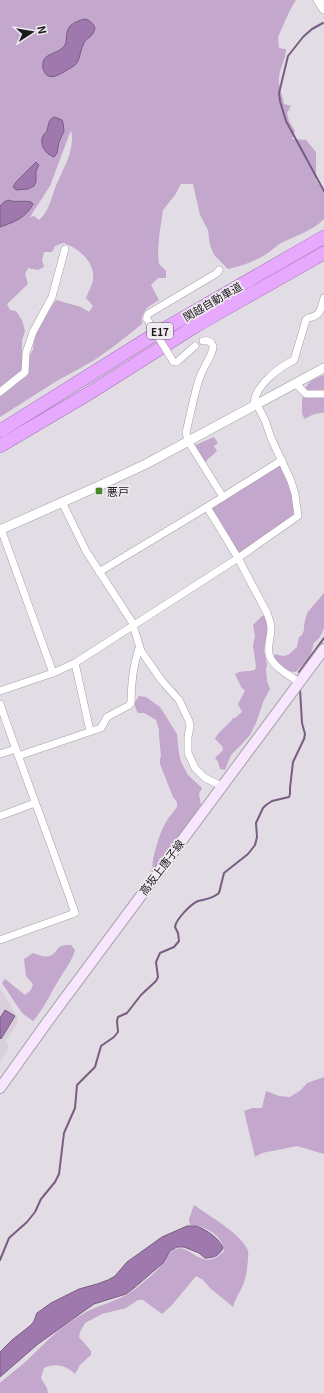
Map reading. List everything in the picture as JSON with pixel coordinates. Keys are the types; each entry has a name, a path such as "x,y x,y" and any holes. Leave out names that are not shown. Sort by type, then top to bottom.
{"highway":[{"name":"関越自動車道","path":"0,431 152,336 324,237"},
{"name":"関越自動車道","path":"0,446 88,394 196,325 324,253"}],"main road":[{"name":"高坂上唐子線","path":"0,1088 48,1020 324,649"}],"street":[{"path":"318,0 324,8"},
{"path":"0,392 26,372 26,353 33,332 52,297 66,249"},
{"path":"195,346 178,361 173,361 147,319 147,316 217,273 219,270"},
{"path":"0,691 52,673 75,663 238,558 298,516 293,488 282,460 271,438 265,420 254,400 258,390 273,373 294,360 306,320 314,317 320,312 324,298"},
{"path":"203,341 206,340 210,342 213,345 213,350 201,373 186,432 188,441 223,497"},
{"path":"52,673 0,529 117,478 324,368"},
{"path":"296,384 306,394 324,394"},
{"path":"99,572 282,460"},
{"path":"62,502 86,551 134,626 139,648 148,663 179,700 190,726 188,753 195,768 205,778 222,786"},
{"path":"207,507 238,558 270,622 271,628 268,651 270,658 274,664 299,682"},
{"path":"18,756 101,728 107,717 121,711 131,703 133,672 139,648"},
{"path":"75,663 90,731"},
{"path":"0,704 75,913 0,940"},
{"path":"0,754 16,749"},
{"path":"0,816 35,803"}],"shaded area":[{"path":"0,0 296,0 278,37 279,48 286,49 279,84 284,104 291,106 287,113 289,121 295,131 292,139 306,140 316,152 316,180 324,192 324,219 308,231 278,245 259,258 244,265 228,269 214,255 210,245 208,230 200,215 193,184 181,184 175,195 163,210 158,254 159,264 166,271 166,278 158,278 151,285 159,300 146,309 143,315 142,324 93,361 55,382 0,417 0,394 27,376 27,360 33,350 35,330 56,300 81,307 89,312 93,306 86,298 93,280 92,267 89,261 74,248 68,245 63,243 55,246 52,252 44,252 42,260 44,267 38,270 28,268 25,274 28,284 7,304 10,310 16,311 22,320 25,331 22,340 22,353 24,359 22,370 0,390","holes":["71,130 72,138 70,154 47,210 39,220 34,216 30,217 50,186"]},
{"path":"85,19 92,22 95,28 91,36 84,42 77,63 58,75 51,77 48,76 43,69 43,62 47,56 60,50 66,44 69,27 76,22"},
{"path":"55,117 62,120 64,131 59,142 57,153 54,157 48,154 42,145 42,139 46,133 50,120"},
{"path":"36,162 39,165 36,171 36,182 34,186 28,189 16,190 13,187 16,182"},
{"path":"8,200 28,201 33,204 23,216 0,227 0,206"},
{"path":"324,375 324,413 314,414 305,419 302,410 303,393 310,382"},
{"path":"214,437 218,443 214,446 217,451 204,463 193,446"},
{"path":"280,465 291,490 294,512 292,516 238,554 211,509 212,506"},
{"path":"324,593 324,628 320,637 313,644 312,651 308,659 296,672 286,670 276,660 274,657 275,654 283,656 288,655 297,647 299,637 302,635 304,630 307,613"},
{"path":"262,616 265,616 268,628 264,650 267,665 267,681 270,689 263,702 250,735 231,755 225,770 220,769 215,758 223,750 222,746 215,739 233,718 242,712 238,704 245,691 241,687 235,674 255,670 256,666 253,646 255,636 253,625"},
{"path":"139,696 146,697 160,707 177,734 181,762 188,775 202,788 199,794 201,805 159,866 153,870 152,866 154,854 159,838 167,820 177,807 177,802 173,797 160,764 161,756 159,730 156,720 144,713 138,713 135,707 135,702"},
{"path":"71,945 75,950 72,958 44,1006 33,1021 22,1013 2,983 5,979 25,995 31,990 33,984 26,976 24,959 33,953 50,956 59,947"},
{"path":"0,988 16,1015 18,1022 6,1041 9,1048 0,1062"},
{"path":"5,1010 15,1016 1,1039 0,1018"},
{"path":"324,1077 324,1154 297,1146 262,1153 255,1157 244,1111 252,1108 262,1108 266,1091 279,1096 290,1097 301,1090 307,1083"},
{"path":"194,1205 232,1232 245,1245 248,1251 248,1263 245,1279 233,1307 210,1288 203,1280 196,1276 172,1305 162,1314 143,1300 138,1300 126,1308 102,1314 85,1323 79,1337 91,1351 91,1355 80,1365 75,1374 64,1367 56,1365 44,1368 41,1378 47,1388 48,1393 0,1393 0,1383 26,1362 56,1332 88,1311 134,1290 161,1266 172,1251 178,1248 184,1249 202,1259 209,1260 216,1258 224,1251 220,1240 212,1232 195,1225 190,1225 189,1219"},
{"path":"187,1226 196,1226 204,1229 212,1235 219,1241 223,1248 220,1253 211,1258 205,1258 199,1253 184,1247 177,1247 170,1251 163,1263 126,1294 94,1304 38,1344 0,1377 0,1352 31,1325 37,1313 51,1303 79,1289 97,1284 115,1276 127,1262 162,1237"}],"waterway":[{"path":"323,23 312,29 303,37 288,56 279,93 286,121 324,191"},
{"path":"299,672 324,638"},
{"path":"0,1260 9,1238 27,1222 35,1212 41,1199 55,1182 59,1174 64,1133 75,1108 77,1085 95,1067 101,1046 114,1037 118,1032 118,1017 127,1013 141,995 156,981 158,977 156,962 160,953 174,947 179,941 178,933 175,927 178,920 188,908 198,901 211,898 219,893 224,873 248,854 255,845 257,837 256,823 263,808 272,801 289,797 293,762 305,734 302,723 300,689"}],"place":[{"name":"悪戸","path":"99,491"}]}
